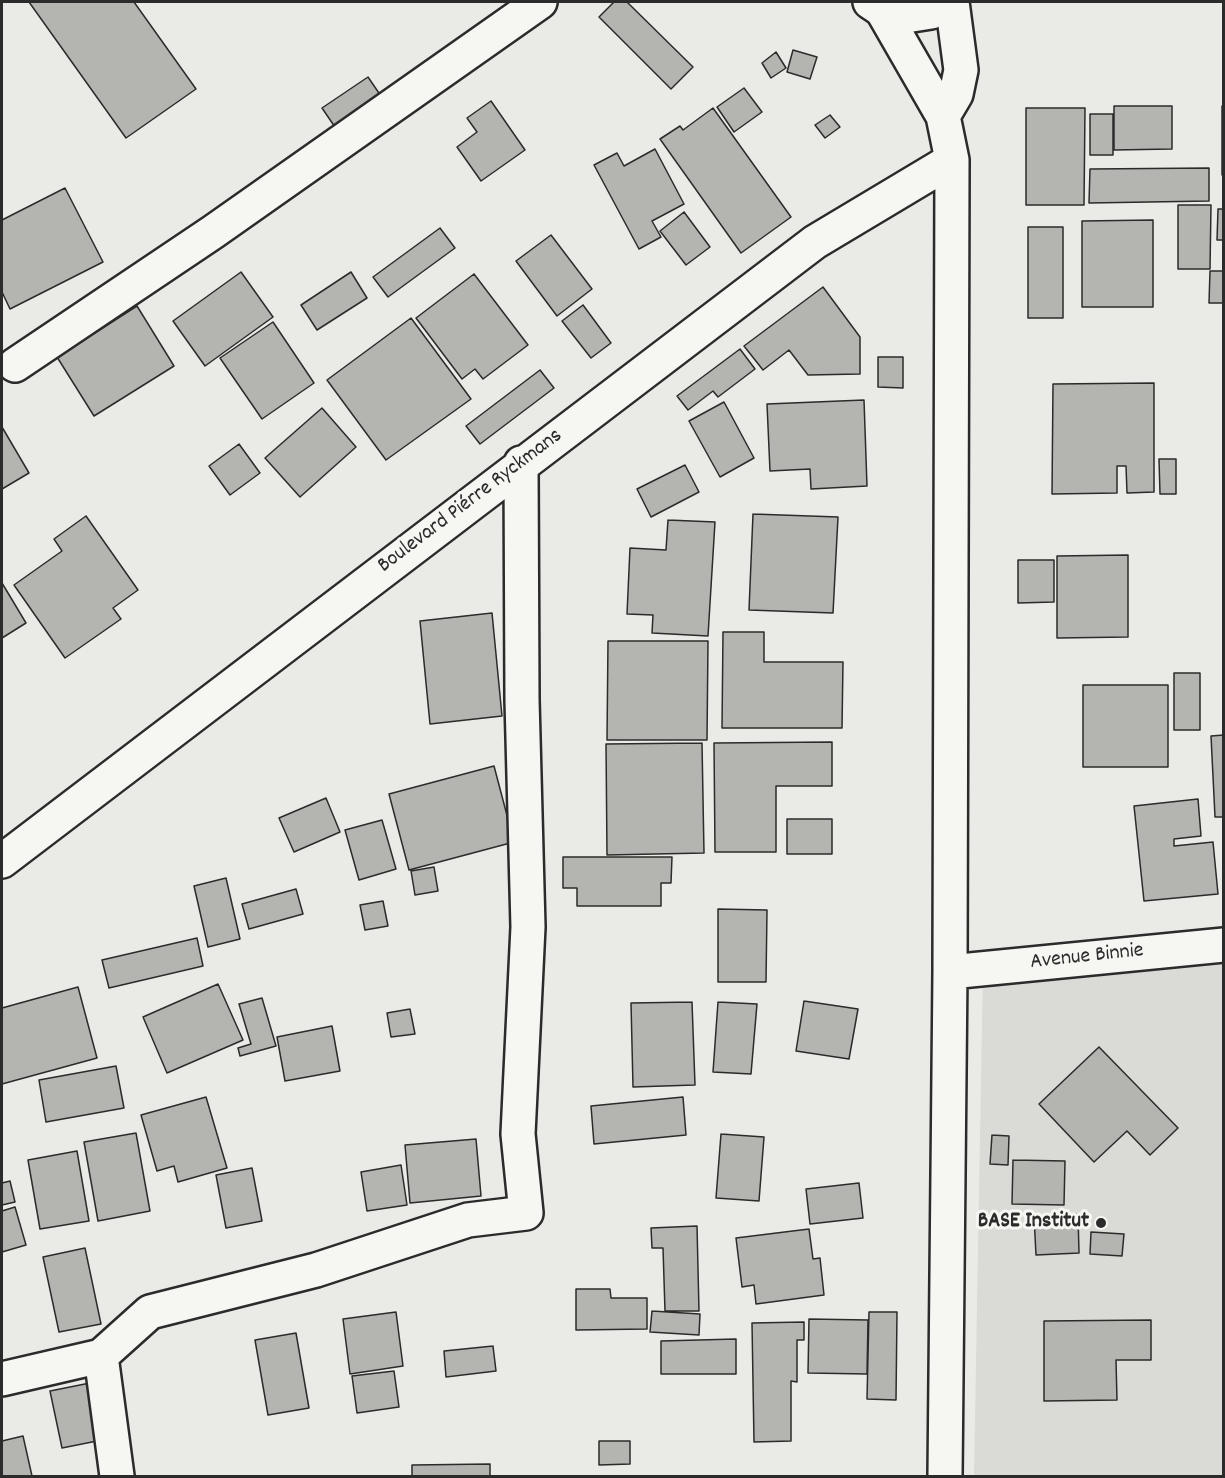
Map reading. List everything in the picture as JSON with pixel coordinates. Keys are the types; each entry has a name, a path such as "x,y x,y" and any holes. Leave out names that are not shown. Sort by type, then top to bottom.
{"street":[{"path":"15,365 213,232 540,2"},
{"path":"876,6 906,16 931,12 951,2 961,70 956,94 943,116"},
{"path":"876,6 943,116 952,160 950,972 945,1476"},
{"name":"Boulevard Piérre Ryckmans","path":"2,861 521,463 815,242 952,160"},
{"path":"2,1379 101,1356 150,1312 316,1270 468,1220 526,1213 518,1134 528,927 522,700 521,463"},
{"name":"Avenue Binnie","path":"950,972 1224,945"},
{"path":"101,1356 117,1476"}],"shaded area":[{"name":"BASE Institut","path":"1223,937 1223,1476 974,1476 983,969"}],"building":[{"path":"29,2 134,2 196,89 126,138"},
{"path":"614,2 627,2 693,67 671,89 599,17"},
{"path":"793,50 817,57 810,79 787,72"},
{"path":"776,52 786,68 771,78 762,63"},
{"path":"368,77 383,99 337,130 322,108"},
{"path":"744,88 762,112 734,132 717,107"},
{"path":"491,101 525,150 481,181 457,147 477,132 467,118"},
{"path":"1114,106 1172,106 1172,149 1114,150"},
{"path":"1222,106 1224,106 1224,175 1222,175"},
{"path":"713,108 791,217 741,253 660,139 680,126 683,130"},
{"path":"1026,108 1085,108 1084,205 1026,205"},
{"path":"1090,114 1113,114 1113,155 1090,155"},
{"path":"830,115 840,127 825,138 815,125"},
{"path":"655,149 684,204 652,221 661,237 639,249 594,165 617,153 624,166"},
{"path":"1209,168 1209,201 1089,203 1090,169"},
{"path":"65,188 103,262 10,309 2,292 2,220"},
{"path":"1178,205 1211,205 1210,269 1178,269"},
{"path":"1218,209 1224,209 1224,240 1217,240"},
{"path":"684,212 710,247 686,265 660,231"},
{"path":"1153,220 1153,307 1082,307 1082,221"},
{"path":"1028,227 1063,227 1063,318 1028,318"},
{"path":"440,228 455,248 388,297 373,277"},
{"path":"551,235 592,289 557,316 516,261"},
{"path":"1210,271 1224,271 1224,303 1209,303"},
{"path":"241,272 273,317 205,366 173,321"},
{"path":"351,272 367,298 317,330 301,305"},
{"path":"474,274 528,345 483,379 475,369 462,379 416,318"},
{"path":"823,287 860,337 860,374 808,375 789,350 763,370 744,346"},
{"path":"583,305 611,343 591,358 562,321"},
{"path":"137,306 174,366 94,416 57,357"},
{"path":"411,318 471,399 386,460 327,380"},
{"path":"273,322 314,383 262,419 220,358"},
{"path":"740,349 755,369 718,397 713,391 688,410 677,396"},
{"path":"878,357 903,357 903,388 878,387"},
{"path":"540,370 554,388 480,444 466,426"},
{"path":"1154,383 1154,492 1127,493 1126,466 1117,466 1117,493 1052,494 1053,384"},
{"path":"864,400 867,486 811,489 810,469 770,471 767,404"},
{"path":"724,402 754,458 720,477 689,421"},
{"path":"322,408 356,447 300,497 265,458"},
{"path":"2,427 29,473 2,489"},
{"path":"239,444 260,473 230,495 209,466"},
{"path":"1159,459 1176,459 1176,494 1160,494"},
{"path":"685,465 699,492 651,517 637,489"},
{"path":"753,514 838,517 833,613 749,610"},
{"path":"86,516 138,590 113,608 121,619 65,658 14,585 62,551 54,539"},
{"path":"668,520 715,522 708,636 652,633 653,615 627,614 630,548 666,550"},
{"path":"1128,555 1128,637 1057,638 1057,556"},
{"path":"1018,560 1054,560 1054,602 1018,603"},
{"path":"2,583 26,623 2,638"},
{"path":"492,613 502,716 430,724 420,621"},
{"path":"723,632 764,632 764,662 843,662 842,728 722,728"},
{"path":"608,641 708,641 707,740 607,740"},
{"path":"1174,673 1200,673 1200,730 1174,730"},
{"path":"1083,685 1168,685 1168,767 1083,767"},
{"path":"1224,735 1224,817 1215,817 1211,736"},
{"path":"832,742 832,786 776,786 776,852 715,852 714,743"},
{"path":"702,743 704,853 607,855 606,744"},
{"path":"494,766 514,842 409,870 389,794"},
{"path":"326,798 340,832 294,852 279,818"},
{"path":"1198,799 1201,836 1174,839 1174,846 1213,842 1218,894 1144,901 1134,806"},
{"path":"787,819 832,819 832,854 787,854"},
{"path":"382,820 396,869 359,880 345,830"},
{"path":"563,857 672,857 671,883 661,883 661,906 577,906 577,888 563,888"},
{"path":"434,867 438,891 415,895 411,871"},
{"path":"226,878 240,939 208,947 194,886"},
{"path":"296,889 303,914 249,929 242,904"},
{"path":"383,901 388,926 365,930 360,905"},
{"path":"718,909 767,910 766,982 718,982"},
{"path":"197,938 203,966 109,988 102,960"},
{"path":"218,984 243,1040 167,1073 143,1017"},
{"path":"78,987 97,1058 2,1084 2,1008"},
{"path":"262,998 276,1046 240,1056 238,1048 251,1044 239,1004"},
{"path":"804,1001 858,1009 849,1059 796,1051"},
{"path":"692,1002 695,1085 633,1087 631,1003"},
{"path":"718,1002 757,1004 751,1074 713,1072"},
{"path":"410,1009 415,1034 391,1037 387,1013"},
{"path":"332,1026 340,1071 285,1081 277,1037"},
{"path":"1099,1047 1178,1128 1150,1155 1127,1131 1094,1162 1039,1104"},
{"path":"116,1066 124,1108 46,1122 39,1080"},
{"path":"206,1097 227,1168 178,1182 174,1166 157,1171 141,1115"},
{"path":"683,1097 686,1135 594,1144 591,1106"},
{"path":"136,1133 150,1211 98,1221 84,1142"},
{"path":"721,1134 764,1137 759,1201 716,1198"},
{"path":"992,1135 1009,1136 1008,1165 990,1164"},
{"path":"476,1139 481,1196 410,1203 405,1145"},
{"path":"77,1151 89,1221 40,1229 28,1160"},
{"path":"1013,1160 1065,1161 1064,1205 1012,1204"},
{"path":"401,1165 407,1205 367,1211 361,1172"},
{"path":"252,1168 262,1221 226,1228 216,1175"},
{"path":"10,1181 15,1202 2,1205 2,1183"},
{"path":"859,1183 863,1218 810,1224 806,1189"},
{"path":"15,1207 26,1245 2,1252 2,1211"},
{"path":"1078,1214 1079,1253 1036,1255 1034,1216"},
{"path":"697,1226 699,1311 665,1311 663,1248 652,1248 651,1228"},
{"path":"809,1229 813,1259 820,1258 824,1295 756,1304 754,1285 742,1287 736,1238"},
{"path":"1091,1232 1124,1234 1122,1256 1090,1254"},
{"path":"85,1248 101,1324 59,1332 43,1257"},
{"path":"576,1289 610,1289 611,1298 647,1298 647,1329 576,1330"},
{"path":"652,1311 700,1314 699,1335 650,1332"},
{"path":"396,1312 403,1366 350,1374 343,1319"},
{"path":"869,1312 897,1312 896,1400 867,1399"},
{"path":"809,1319 868,1320 867,1374 808,1373"},
{"path":"1151,1320 1151,1360 1116,1360 1117,1400 1044,1401 1044,1321"},
{"path":"804,1322 804,1340 797,1340 797,1382 791,1381 791,1441 754,1442 752,1323"},
{"path":"296,1333 309,1408 268,1415 255,1340"},
{"path":"736,1339 736,1374 661,1374 661,1341"},
{"path":"493,1346 496,1371 446,1377 444,1351"},
{"path":"394,1371 399,1407 357,1413 352,1376"},
{"path":"90,1383 102,1440 62,1448 50,1391"},
{"path":"23,1436 32,1476 2,1476 2,1441"},
{"path":"599,1441 630,1441 630,1464 599,1465"},
{"path":"490,1464 490,1476 412,1476 412,1465"}],"place":[{"name":"BASE Institut","path":"1101,1223"}]}
